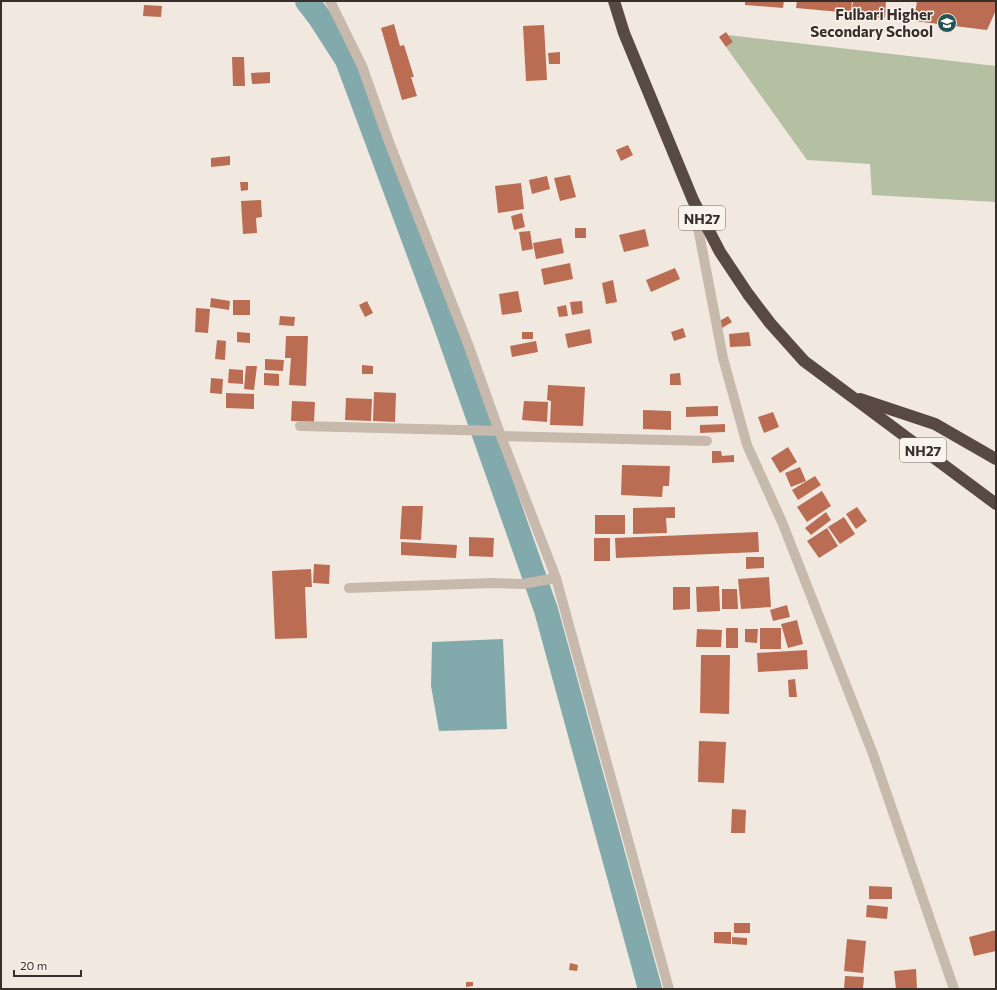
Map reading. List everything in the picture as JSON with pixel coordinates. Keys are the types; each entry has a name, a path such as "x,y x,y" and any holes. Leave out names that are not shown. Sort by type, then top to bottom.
{"highway":[{"name":"NH27","path":"614,1 624,33 693,200 720,252 748,294 770,323 804,361 996,504"},
{"name":"NH27","path":"849,396 935,424 996,460"}],"street":[{"path":"330,1 362,66 389,142 468,344 497,432 556,578 669,989"},
{"path":"693,200 723,358 747,445 782,522 873,754 954,989"},
{"path":"300,426 468,430 707,441"},
{"path":"349,588 492,583 523,584 556,578"}],"green space":[{"path":"728,35 996,66 996,202 872,195 870,164 807,160 726,47 733,42"}],"water":[{"path":"503,639 507,729 439,731 431,686 432,642"}],"building":[{"path":"745,1 784,1 783,8 745,5"},
{"path":"797,1 852,1 851,13 796,8"},
{"path":"853,1 886,1 885,18 851,16"},
{"path":"917,1 996,1 996,10 987,30 914,21"},
{"path":"144,5 162,6 161,17 143,16"},
{"path":"394,24 400,46 404,45 414,77 411,77 417,96 402,100 381,28"},
{"path":"544,25 547,80 526,81 523,26"},
{"path":"726,32 733,42 726,47 719,37"},
{"path":"560,52 560,64 549,64 548,53"},
{"path":"232,57 244,57 245,86 233,86"},
{"path":"270,72 270,83 252,84 251,73"},
{"path":"628,145 633,155 621,161 616,150"},
{"path":"230,156 230,165 211,167 211,158"},
{"path":"570,175 576,197 560,201 554,178"},
{"path":"547,176 550,189 532,194 529,180"},
{"path":"240,182 248,182 248,190 241,191"},
{"path":"521,183 524,209 498,213 495,186"},
{"path":"261,200 262,217 256,218 257,233 243,234 241,201"},
{"path":"522,213 525,227 514,230 511,216"},
{"path":"575,228 586,228 586,238 575,238"},
{"path":"645,229 649,246 624,252 619,235"},
{"path":"530,231 533,249 522,251 519,232"},
{"path":"561,238 564,253 536,259 533,243"},
{"path":"570,263 573,279 544,285 541,269"},
{"path":"675,268 680,279 651,292 646,280"},
{"path":"613,280 617,302 606,304 602,283"},
{"path":"518,291 522,312 502,315 499,294"},
{"path":"211,298 230,301 229,310 210,307"},
{"path":"233,300 250,300 250,315 233,315"},
{"path":"367,301 373,313 365,317 359,305"},
{"path":"582,301 583,313 572,315 570,302"},
{"path":"566,305 568,316 559,317 557,307"},
{"path":"196,308 210,309 208,333 195,332"},
{"path":"280,316 295,317 294,326 279,325"},
{"path":"728,316 732,322 722,328 718,322"},
{"path":"683,328 686,337 674,341 671,332"},
{"path":"590,329 592,343 568,348 565,334"},
{"path":"237,332 250,333 250,343 237,342"},
{"path":"522,332 533,332 533,339 522,339"},
{"path":"749,332 751,346 730,347 729,334"},
{"path":"286,336 308,336 306,386 289,385 291,358 285,358"},
{"path":"217,340 226,341 225,360 215,359"},
{"path":"536,341 538,352 512,357 510,346"},
{"path":"265,359 284,360 283,371 265,370"},
{"path":"362,365 373,366 373,374 362,374"},
{"path":"246,366 257,366 254,390 244,389"},
{"path":"229,369 243,370 243,384 228,383"},
{"path":"264,373 279,374 279,386 264,385"},
{"path":"680,373 681,385 670,385 670,374"},
{"path":"211,378 223,379 222,394 210,393"},
{"path":"548,385 585,387 583,426 550,425 551,401 547,400"},
{"path":"374,392 396,393 395,422 373,421"},
{"path":"226,393 254,394 254,409 226,408"},
{"path":"346,398 372,399 371,421 345,420"},
{"path":"292,401 315,402 314,422 291,421"},
{"path":"524,401 548,402 547,422 522,420"},
{"path":"718,406 718,416 686,417 686,407"},
{"path":"643,410 671,411 671,430 643,429"},
{"path":"773,412 779,427 764,433 758,417"},
{"path":"725,424 725,432 700,433 700,425"},
{"path":"788,447 797,462 780,473 771,458"},
{"path":"712,451 721,451 722,456 734,455 734,462 712,463"},
{"path":"622,465 670,466 669,486 663,486 662,497 621,495"},
{"path":"800,467 806,481 791,487 785,473"},
{"path":"815,476 821,485 798,500 792,490"},
{"path":"822,491 831,506 807,522 797,507"},
{"path":"402,506 423,506 421,540 400,539"},
{"path":"675,507 675,518 666,518 667,533 633,534 633,508"},
{"path":"857,507 867,521 856,529 846,514"},
{"path":"826,512 831,520 811,535 805,528"},
{"path":"595,515 625,515 625,534 595,534"},
{"path":"844,517 855,534 840,544 828,527"},
{"path":"827,528 838,546 819,558 807,541"},
{"path":"758,532 759,552 616,558 615,538"},
{"path":"469,537 494,538 493,557 469,556"},
{"path":"594,538 610,538 610,561 594,561"},
{"path":"401,542 457,545 456,558 401,555"},
{"path":"746,557 764,557 764,568 746,569"},
{"path":"314,564 330,565 329,584 313,583"},
{"path":"311,569 312,587 305,587 307,638 275,639 272,571"},
{"path":"769,577 771,607 741,609 738,579"},
{"path":"719,586 720,611 697,612 696,587"},
{"path":"673,587 690,587 690,609 673,610"},
{"path":"722,589 737,589 738,609 722,609"},
{"path":"787,605 790,617 773,621 770,610"},
{"path":"797,620 803,644 788,648 781,624"},
{"path":"726,628 738,628 738,648 726,648"},
{"path":"760,628 781,628 781,649 760,649"},
{"path":"697,629 722,630 721,647 696,647"},
{"path":"745,629 758,629 757,643 745,642"},
{"path":"807,650 808,669 758,672 757,653"},
{"path":"701,655 730,655 729,714 700,713"},
{"path":"795,679 797,697 789,697 788,680"},
{"path":"699,741 726,742 724,783 698,782"},
{"path":"732,809 746,810 745,833 731,833"},
{"path":"869,886 892,887 892,899 869,899"},
{"path":"867,905 888,907 887,919 866,917"},
{"path":"734,923 750,923 750,933 734,933"},
{"path":"996,930 996,951 974,956 969,937"},
{"path":"714,932 731,932 731,944 714,943"},
{"path":"732,937 747,938 747,945 732,944"},
{"path":"847,939 866,941 863,973 844,971"},
{"path":"570,963 578,965 577,971 569,970"},
{"path":"916,969 917,989 896,989 894,971"},
{"path":"845,976 864,977 863,989 844,989"},
{"path":"466,982 473,982 473,986 466,987"}],"waterway":[{"path":"307,1 320,18 347,60 444,321 546,610 650,989"}],"place":[{"name":"Fulbari Higher Secondary School","path":"947,23"}]}
